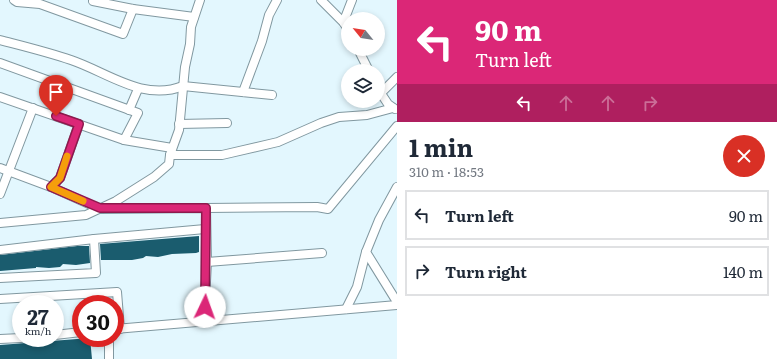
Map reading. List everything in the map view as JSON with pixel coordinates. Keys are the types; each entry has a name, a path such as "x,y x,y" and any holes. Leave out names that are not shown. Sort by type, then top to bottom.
{"street":[{"path":"14,0 17,2 40,4 123,34 133,9"},
{"path":"0,224 86,215 154,177 169,164 171,152 179,130 183,86 194,17 200,0"},
{"path":"321,0 341,22"},
{"path":"347,12 352,0"},
{"path":"93,1 133,9 194,17"},
{"path":"243,92 273,1"},
{"path":"0,40 71,60 138,89 169,91 183,86 272,95"},
{"path":"0,63 138,113 124,140"},
{"path":"385,86 397,77"},
{"path":"129,110 138,89"},
{"path":"0,97 124,140 171,152 222,155 278,142 320,123 339,117 367,115 395,109 385,98"},
{"path":"0,194 4,170 34,108"},
{"path":"51,187 60,178 79,124"},
{"path":"179,124 227,124"},
{"path":"4,170 51,187 100,208 317,207 328,209 397,126"},
{"path":"346,309 357,287 366,252 379,220 397,187"},
{"path":"204,322 207,262 205,229 206,208"},
{"path":"0,250 94,239 205,229"},
{"path":"0,278 96,273 94,239"},
{"path":"207,262 322,252"},
{"path":"366,252 397,302"},
{"path":"0,299 117,292 117,295"},
{"path":"124,329 397,305"},
{"path":"0,339 12,338"},
{"path":"108,347 109,359"}],"building":[{"path":"199,236 199,252 196,253 172,254 158,257 146,256 132,260 101,260 100,244"},
{"path":"77,246 89,246 90,263 76,265 63,264 60,267 36,267 0,271 0,255"},
{"path":"72,339 72,347 91,347 92,359 0,359 0,345 12,344 12,347 64,347 64,340"}],"slow traffic":[{"path":"67,156 60,178 51,187 83,201"}],"route":[{"path":"56,116 79,124 60,178 51,187 100,208 206,208 205,229 207,262 205,307"}]}
